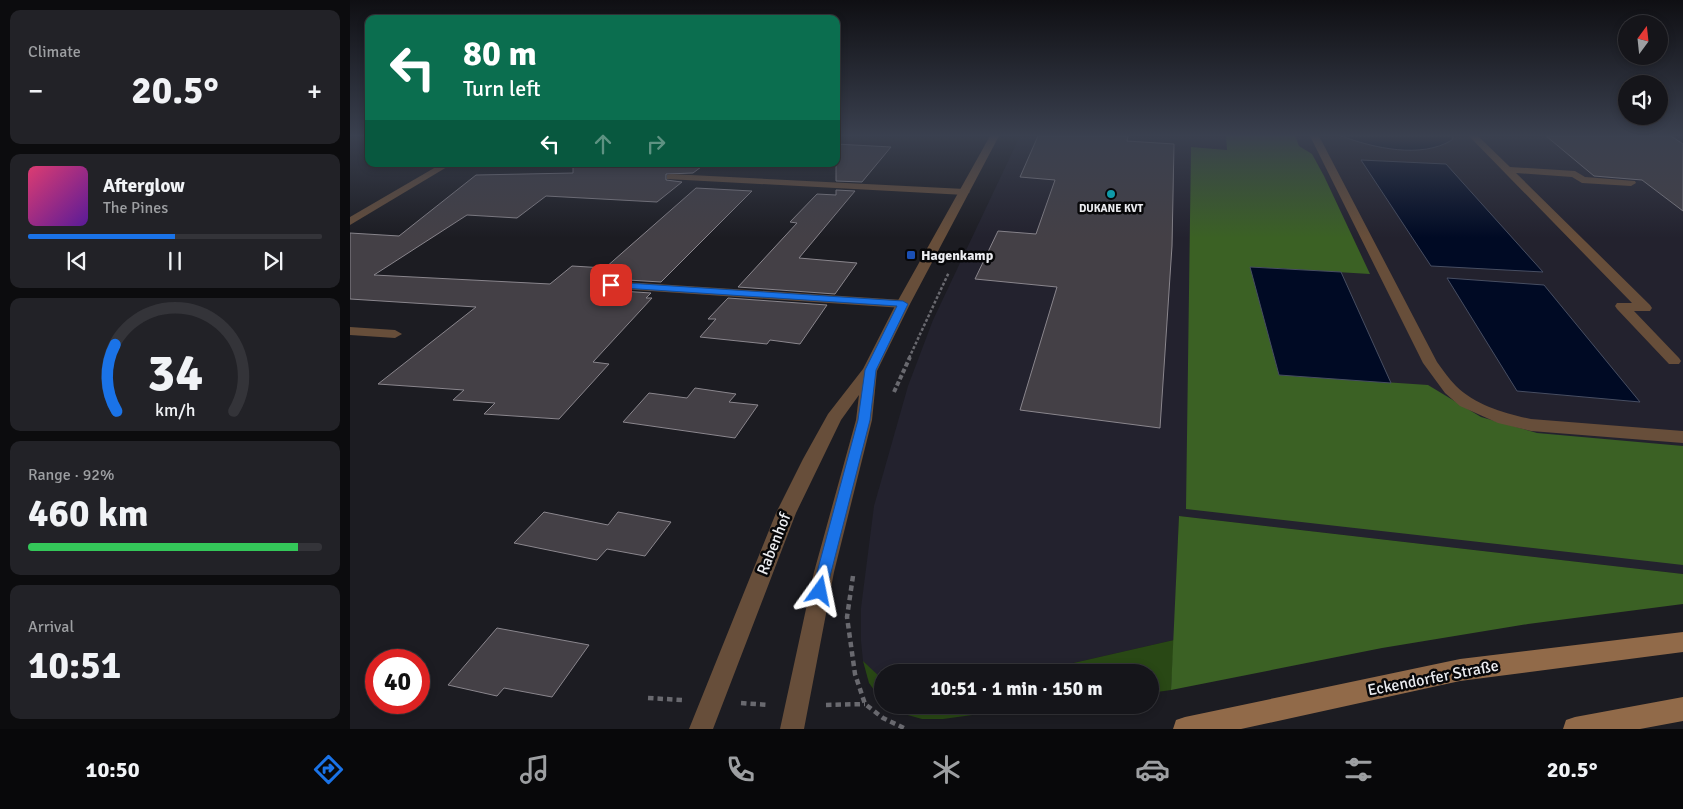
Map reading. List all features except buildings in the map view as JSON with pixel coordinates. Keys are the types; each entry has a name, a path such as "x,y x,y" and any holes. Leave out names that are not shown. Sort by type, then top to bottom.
{"main road":[{"name":"Eckendorfer Straße","path":"1185,729 1460,670 1683,642"},
{"path":"1575,729 1683,708"}],"street":[{"path":"350,222 436,170"},
{"name":"Rabenhof","path":"701,729 786,513 812,459 834,418 870,370 903,304 977,170"},
{"path":"1331,170 1430,363 1451,390 1466,402 1504,419 1531,425 1683,437"},
{"path":"1507,170 1575,174 1582,180 1631,183"},
{"path":"1507,170 1645,308 1622,306 1674,361"},
{"path":"671,177 965,192"},
{"path":"611,285 903,304"},
{"path":"350,331 394,334"},
{"name":"Rabenhof","path":"792,729 824,572 864,420 870,370"}],"path":[{"path":"892,401 926,318 952,266"},
{"path":"854,571 848,617 855,674 865,704 883,718 906,729"},
{"path":"648,698 796,706 865,704"}],"shaded area":[{"path":"1004,170 1683,170 1683,574 1179,516 1174,640 1069,664 874,664 874,673 863,661 861,608 874,506 908,386 933,320"}],"green space":[{"path":"1191,170 1321,170 1370,274 1251,267 1279,375 1428,385 1481,417 1537,433 1683,446 1683,565 1186,509"},
{"path":"1179,516 1683,574 1683,604 1528,624 1382,648 1171,690"},
{"path":"1174,640 1171,690 1159,692 1159,664 1069,664"},
{"path":"863,661 874,671 874,690 869,683"},
{"path":"904,714 980,714 943,719 922,719"}],"water":[{"path":"1368,170 1451,170 1543,272 1431,266"},
{"path":"1250,267 1341,272 1391,383 1279,375"},
{"path":"1447,278 1544,285 1640,402 1517,391"}],"place":[{"name":"DUKANE KVT","path":"1111,194"},
{"name":"Hagenkamp","path":"911,255"}],"route":[{"path":"611,285 903,304 870,370 864,420 828,553 820,591"}]}
